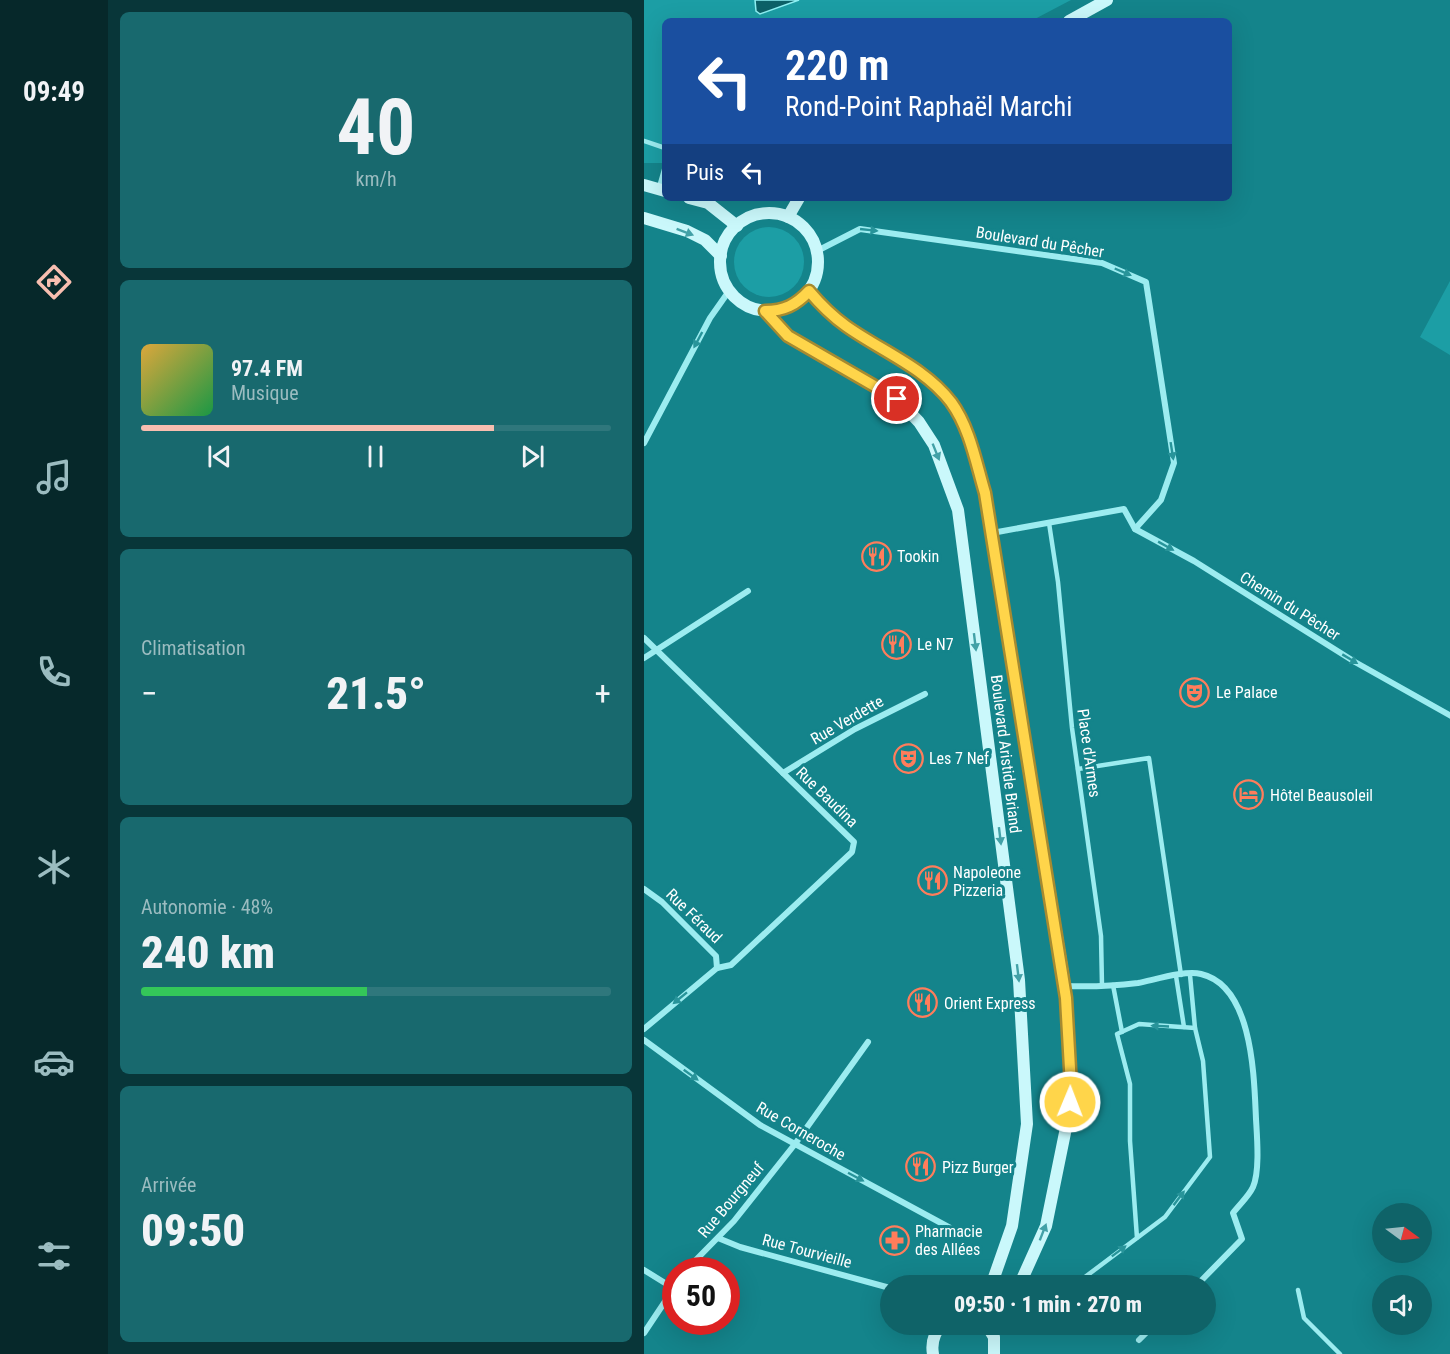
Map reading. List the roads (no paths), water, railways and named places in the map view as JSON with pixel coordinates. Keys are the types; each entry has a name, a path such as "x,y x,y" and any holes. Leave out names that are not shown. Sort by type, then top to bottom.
{"main road":[{"path":"1074,18 1107,0"},
{"path":"644,185 661,190"},
{"path":"700,201 708,203 737,226"},
{"path":"788,217 796,201"},
{"path":"767,213 788,217 807,231 817,251 817,272 809,291 800,301 778,311 765,311 745,305 729,291 721,274 721,256 726,240 737,226 755,215 767,213"},
{"path":"644,218 687,231 705,240 721,256"},
{"name":"Boulevard Aristide Briand","path":"809,291 819,303 846,326 919,372 951,403 967,435 985,493 1065,986 1071,1086 1068,1118 1046,1226 1024,1275"},
{"name":"Boulevard Aristide Briand","path":"765,311 788,336 897,399 919,422 934,445 958,510 1019,980 1027,1124 1012,1226 995,1275"},
{"path":"933,1354 935,1335"},
{"path":"994,1337 994,1354"}],"street":[{"name":"Boulevard du Pêcher","path":"817,251 860,229 1102,263 1145,282 1174,463 1161,500 1135,529"},
{"path":"644,443 710,318 729,291"},
{"path":"992,533 1124,509 1135,529"},
{"name":"Chemin du Pêcher","path":"1135,529 1194,561 1355,662 1451,716"},
{"path":"644,658 748,591"},
{"name":"Rue Baudina","path":"644,638 854,842 852,852 731,965 717,968"},
{"name":"Rue Verdette","path":"783,773 855,729 925,694"},
{"name":"Rue Féraud","path":"644,889 662,902 716,956 717,968"},
{"path":"644,1029 717,968"},
{"path":"1065,986 1102,986 1200,974 1222,985 1234,1001 1250,1043 1258,1152 1253,1187 1234,1213 1242,1239 1207,1275"},
{"name":"Rue Corneroche","path":"644,1040 760,1125 954,1230"},
{"name":"Rue Bourgneuf","path":"699,1257 734,1221 795,1144 868,1042"},
{"name":"Rue Tourvieille","path":"718,1238 880,1285"},
{"path":"644,1270 662,1280"},
{"path":"644,1333 662,1305"},
{"path":"1139,1340 1144,1335"}],"lane":[{"path":"644,141 662,147"},
{"name":"Place d'Armes","path":"1049,523 1058,582 1072,728 1101,936 1102,986"},
{"path":"1078,769 1149,759 1184,1027"},
{"path":"1088,1275 1165,1217 1210,1157 1203,1061 1195,1028 1190,975"},
{"path":"1113,985 1122,1032"},
{"path":"1138,1238 1130,1141 1130,1084 1117,1034 1139,1024 1195,1028"},
{"path":"1298,1290 1304,1318 1340,1354"}],"place":[{"name":"Tookin","path":"876,556"},
{"name":"Le N7","path":"896,644"},
{"name":"Le Palace","path":"1195,692"},
{"name":"Les 7 Nef","path":"908,758"},
{"name":"Hôtel Beausoleil","path":"1249,795"},
{"name":"Napoleone Pizzeria","path":"932,881"},
{"name":"Orient Express","path":"923,1003"},
{"name":"Pizz Burger","path":"921,1167"},
{"name":"Pharmacie des Allées","path":"894,1240"}]}
